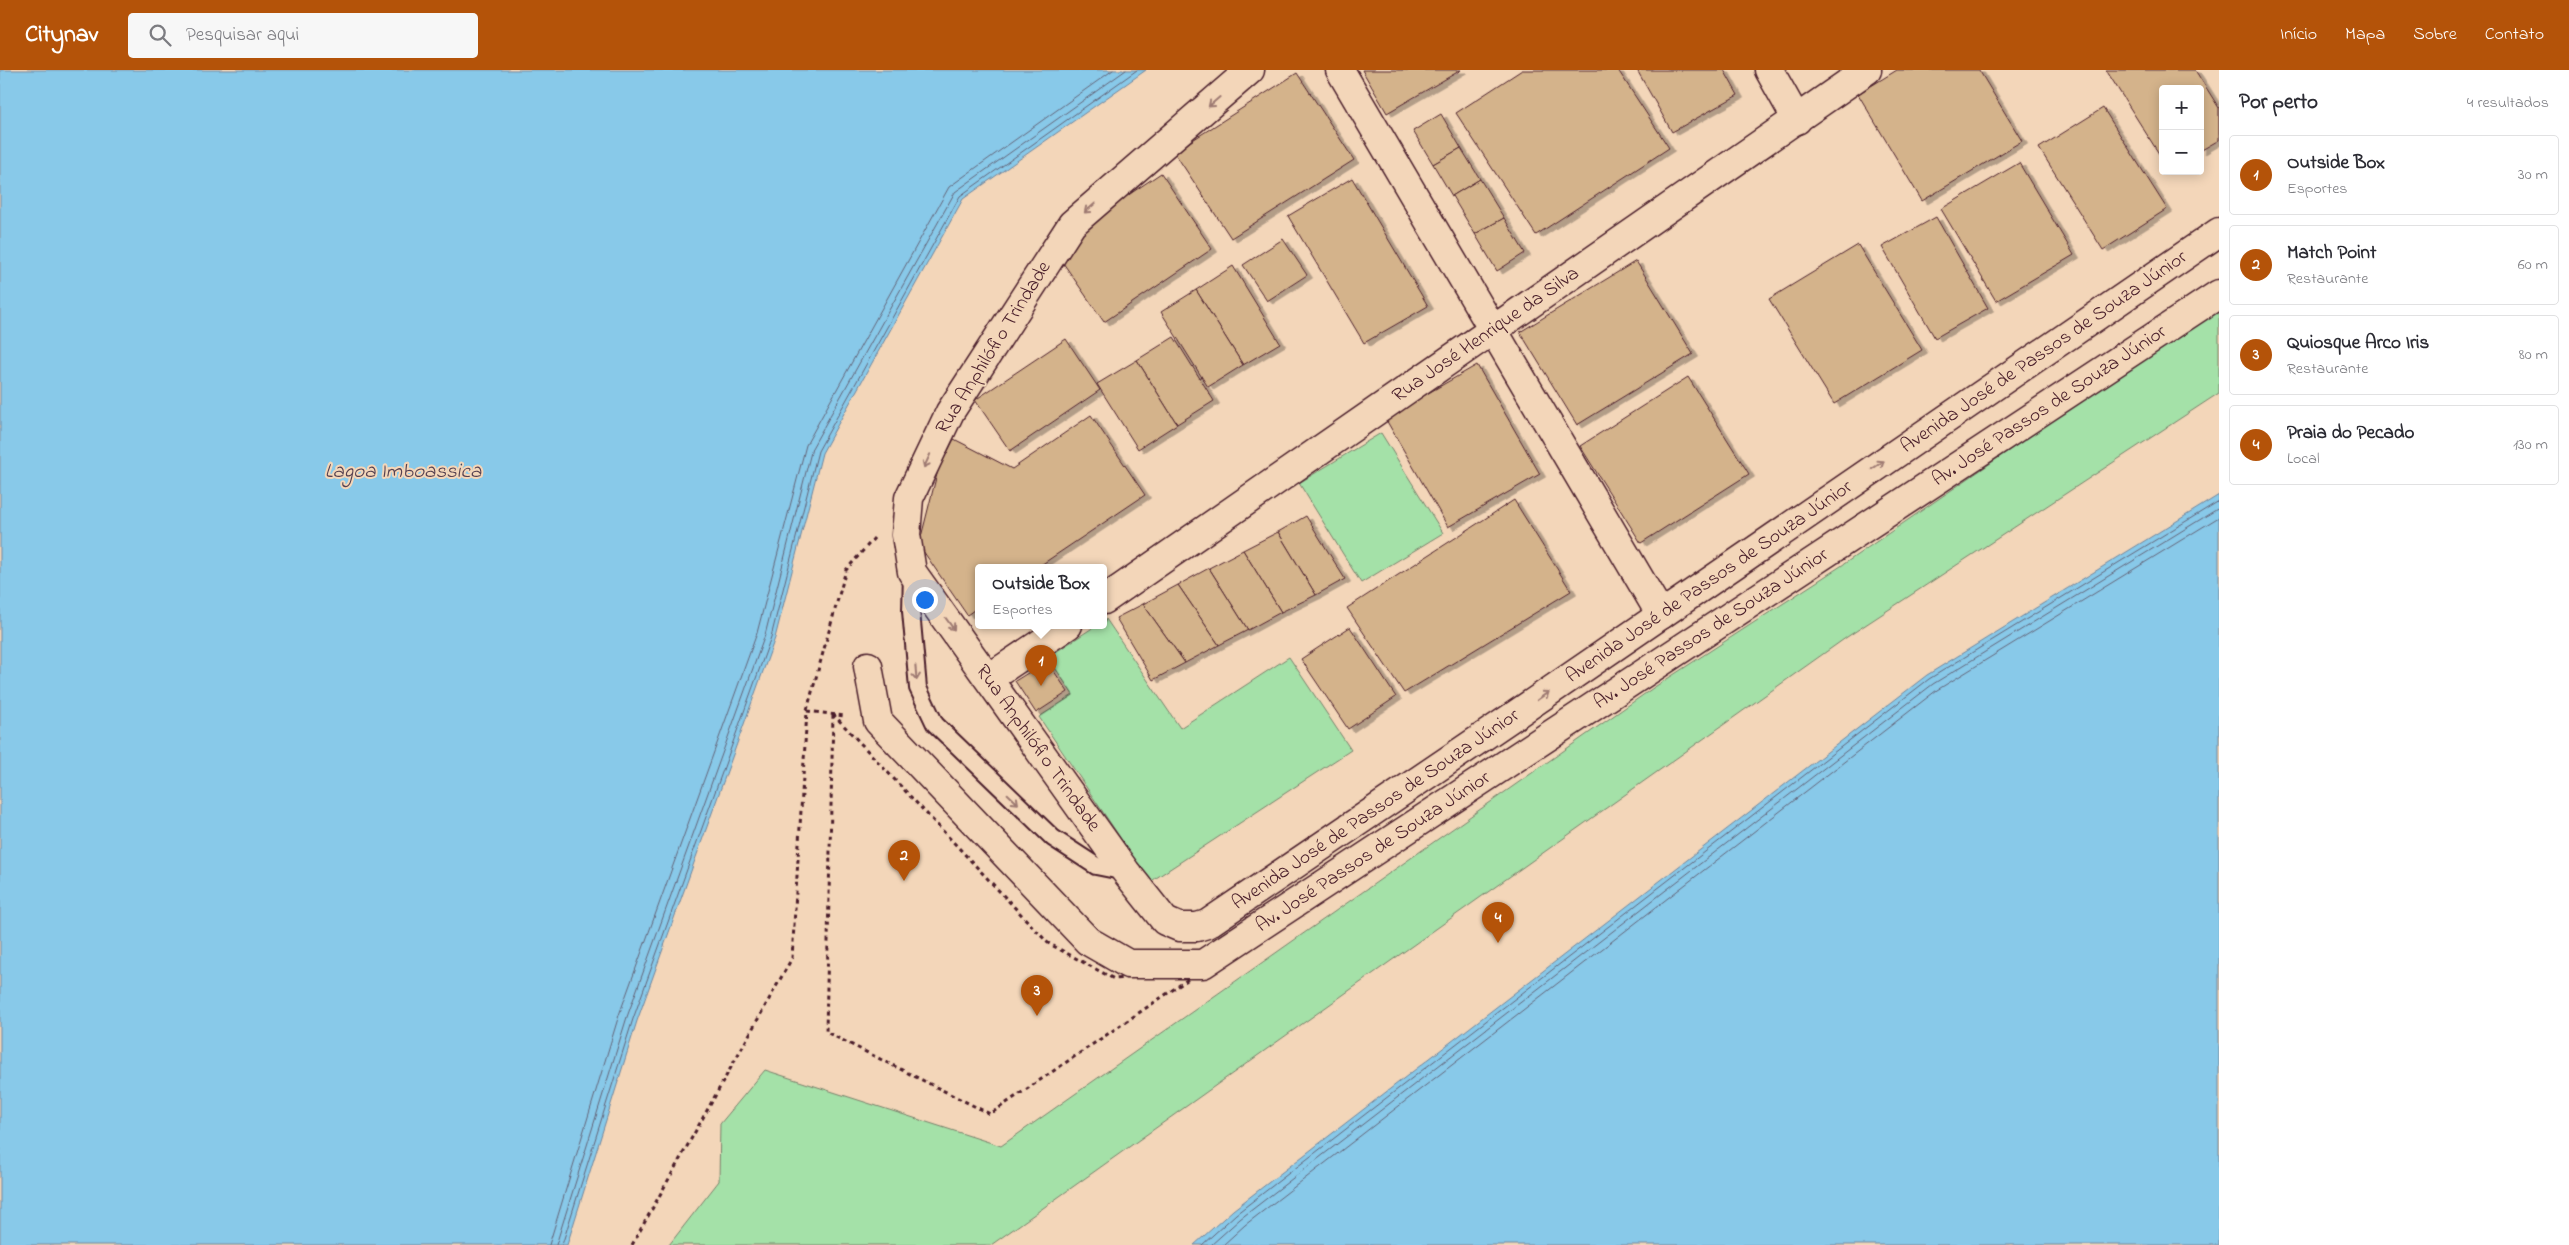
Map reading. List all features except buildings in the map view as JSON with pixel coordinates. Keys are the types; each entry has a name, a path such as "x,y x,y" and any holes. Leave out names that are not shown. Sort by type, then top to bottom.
{"street":[{"name":"Rua Anphilófio Trindade","path":"1197,927 1179,927 1165,921 1126,872 912,572 906,535 910,498 950,412 1072,224 1250,70"},
{"path":"1340,70 1661,615"},
{"path":"1769,70 1797,120"},
{"name":"Rua José Henrique da Silva","path":"1107,598 1868,70"},
{"name":"Avenida José de Passos de Souza Júnior","path":"1197,927 1215,919 2219,232"},
{"name":"Av. José Passos de Souza Júnior","path":"878,721 1088,941 1128,964 1203,964 2219,294"},
{"path":"989,678 1062,629"},
{"path":"868,666 878,721"}],"lane":[{"path":"912,572 910,611 918,688 935,724 1053,838 1096,866 1126,872"}],"path":[{"path":"632,1245 792,958 807,710 846,570 878,534"},
{"path":"807,710 878,721"},
{"path":"834,714 1048,943 1114,979 1199,972 990,1114 826,1032 834,714"}],"green space":[{"path":"2219,306 2219,393 1847,637 991,1245 669,1245 719,1181 720,1124 765,1070 1001,1146 1653,688 1841,566"},
{"path":"1381,433 1443,533 1361,583 1299,483"},
{"path":"1107,620 1180,728 1289,657 1351,750 1150,882 1039,717 1073,695 1048,657 1091,629 1107,629"}],"water":[{"name":"Lagoa Imboassica","path":"0,70 1146,70 963,199 822,453 775,638 637,1021 567,1245 0,1245"},
{"path":"2219,495 2219,1245 1194,1245 1233,1210 1927,675"}],"place":[{"name":"Outside Box","path":"1041,686"},
{"name":"Match Point","path":"904,881"},
{"name":"Praia do Pecado","path":"1498,943"},
{"name":"Quiosque Arco Iris","path":"1037,1016"}]}
